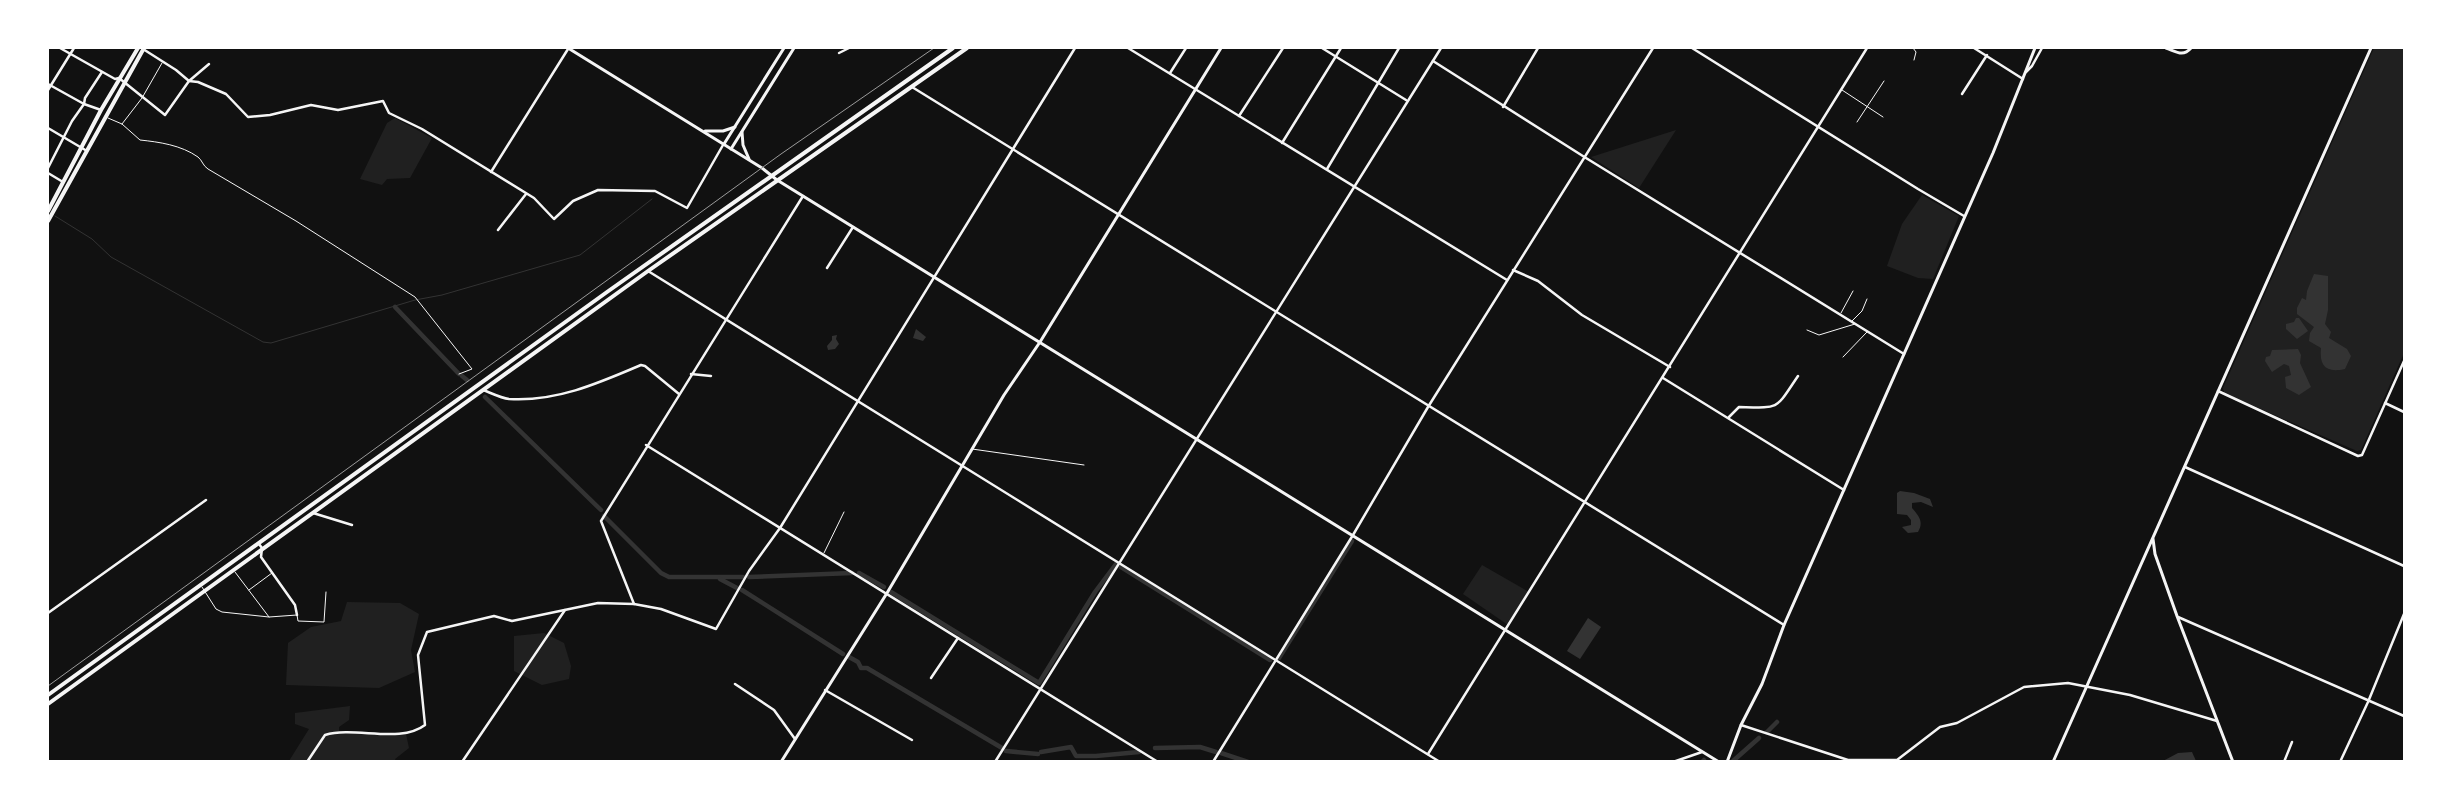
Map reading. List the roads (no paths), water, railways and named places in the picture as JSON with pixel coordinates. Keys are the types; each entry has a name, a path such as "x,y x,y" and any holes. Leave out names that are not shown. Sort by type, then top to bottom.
{"main road":[{"path":"48,210 118,78 141,48"},
{"path":"48,220 124,84 141,48"},
{"path":"48,695 489,377 953,48"},
{"path":"48,704 648,271 967,48"},
{"path":"489,377 495,382"}],"street":[{"path":"60,48 115,79 118,78 165,115 189,81 209,64"},
{"path":"48,90 49,85 74,48"},
{"path":"141,48 162,63 176,70 189,81 198,82 226,94 236,102 245,116 253,118 311,105 338,110 383,101 394,116 422,129 526,194 554,219 573,201 598,190 655,191 687,208 724,144 784,48"},
{"path":"491,172 569,48 750,160 777,180 1719,762"},
{"path":"731,149 794,48"},
{"path":"839,53 849,48"},
{"path":"307,762 324,735 340,731 407,734 425,725 418,655 427,632 494,616 512,621 598,604 634,604 660,609 716,629 749,571 780,528 1075,48"},
{"path":"1128,48 1507,280"},
{"path":"1170,74 1186,48"},
{"path":"781,762 886,593 972,449 1222,48"},
{"path":"1239,116 1282,48"},
{"path":"1322,48 1406,100"},
{"path":"1282,143 1341,48"},
{"path":"1327,170 1399,48"},
{"path":"995,762 1406,100 1441,48"},
{"path":"1503,107 1538,48"},
{"path":"1213,762 1353,535 1428,407 1513,270 1586,158 1653,48"},
{"path":"1692,48 1964,216"},
{"path":"1428,754 1507,630 1867,48"},
{"path":"1974,48 2023,79"},
{"path":"1727,762 1741,725 1762,684 1784,625 1845,490 2035,48"},
{"path":"2025,73 2032,66 2042,48"},
{"path":"2166,48 2180,54 2186,53 2191,48"},
{"path":"2053,762 2371,48"},
{"path":"1962,94 1987,55"},
{"path":"1433,61 1503,107 1904,354"},
{"path":"48,168 72,121 102,72"},
{"path":"49,85 84,104 101,110"},
{"path":"912,87 1784,625"},
{"path":"704,131 723,131 736,126"},
{"path":"48,128 87,151"},
{"path":"742,132 743,145 750,160"},
{"path":"48,173 69,185"},
{"path":"498,230 526,194"},
{"path":"634,604 600,521 804,195"},
{"path":"827,268 853,227"},
{"path":"1513,270 1538,281 1582,315 1670,366"},
{"path":"648,271 859,400 1119,564 1440,762"},
{"path":"2218,391 2358,456 2365,453 2404,361"},
{"path":"483,390 508,399 540,398 587,387 641,365 645,366 679,394"},
{"path":"691,374 711,376"},
{"path":"1729,418 1739,407 1772,408 1778,405 1798,376"},
{"path":"1663,378 1845,490"},
{"path":"2385,403 2404,412"},
{"path":"646,445 1158,762"},
{"path":"2185,467 2404,566"},
{"path":"48,613 206,500"},
{"path":"312,512 352,525"},
{"path":"2153,537 2155,554 2177,616 2233,762"},
{"path":"258,543 262,548 261,557 296,605 297,616"},
{"path":"462,762 565,610"},
{"path":"2340,762 2404,614"},
{"path":"2177,616 2404,716"},
{"path":"931,678 958,638"},
{"path":"1741,725 1848,760 1896,760 1940,727 1956,723 2024,687 2068,683 2086,686 2218,721"},
{"path":"735,684 774,710 796,739"},
{"path":"825,690 912,740"},
{"path":"2284,762 2292,742"},
{"path":"1674,762 1702,752"}],"lane":[{"path":"1913,48 1916,52 1914,60"},
{"path":"122,124 142,98 162,63"},
{"path":"1857,122 1884,81"},
{"path":"1841,90 1883,117"},
{"path":"101,110 106,117 122,124 140,140 152,140 197,156 208,169 296,221 415,297 472,369 459,374"},
{"path":"1840,314 1853,291"},
{"path":"1852,322 1862,311 1867,299"},
{"path":"1807,330 1819,335 1856,324"},
{"path":"1843,357 1867,331"},
{"path":"972,449 1084,465"},
{"path":"824,554 844,512"},
{"path":"233,569 269,617"},
{"path":"249,591 273,573"},
{"path":"200,584 216,609 222,612 269,617 297,616 298,621 324,622 326,592"}],"waterway":[{"path":"55,216 92,239 111,257 263,342 271,343 415,300 442,295 580,255 652,199"},
{"path":"395,307 459,374"},
{"path":"462,376 467,380"},
{"path":"485,397 601,510"},
{"path":"604,516 661,573 669,577 743,577"},
{"path":"1279,658 1352,541"},
{"path":"891,592 1039,683 1095,592 1116,564"},
{"path":"1121,567 1270,660"},
{"path":"749,577 852,573"},
{"path":"859,573 884,587"},
{"path":"720,579 737,588"},
{"path":"742,590 843,654"},
{"path":"849,657 858,662 861,668 867,668 1002,748"},
{"path":"1767,732 1777,722"},
{"path":"1733,761 1759,738"},
{"path":"1041,752 1071,747 1076,756 1139,752"},
{"path":"1155,748 1200,747 1216,752"},
{"path":"1006,751 1038,754"},
{"path":"1221,753 1248,762"}],"railway":[{"path":"48,686 781,154 934,48"}]}
